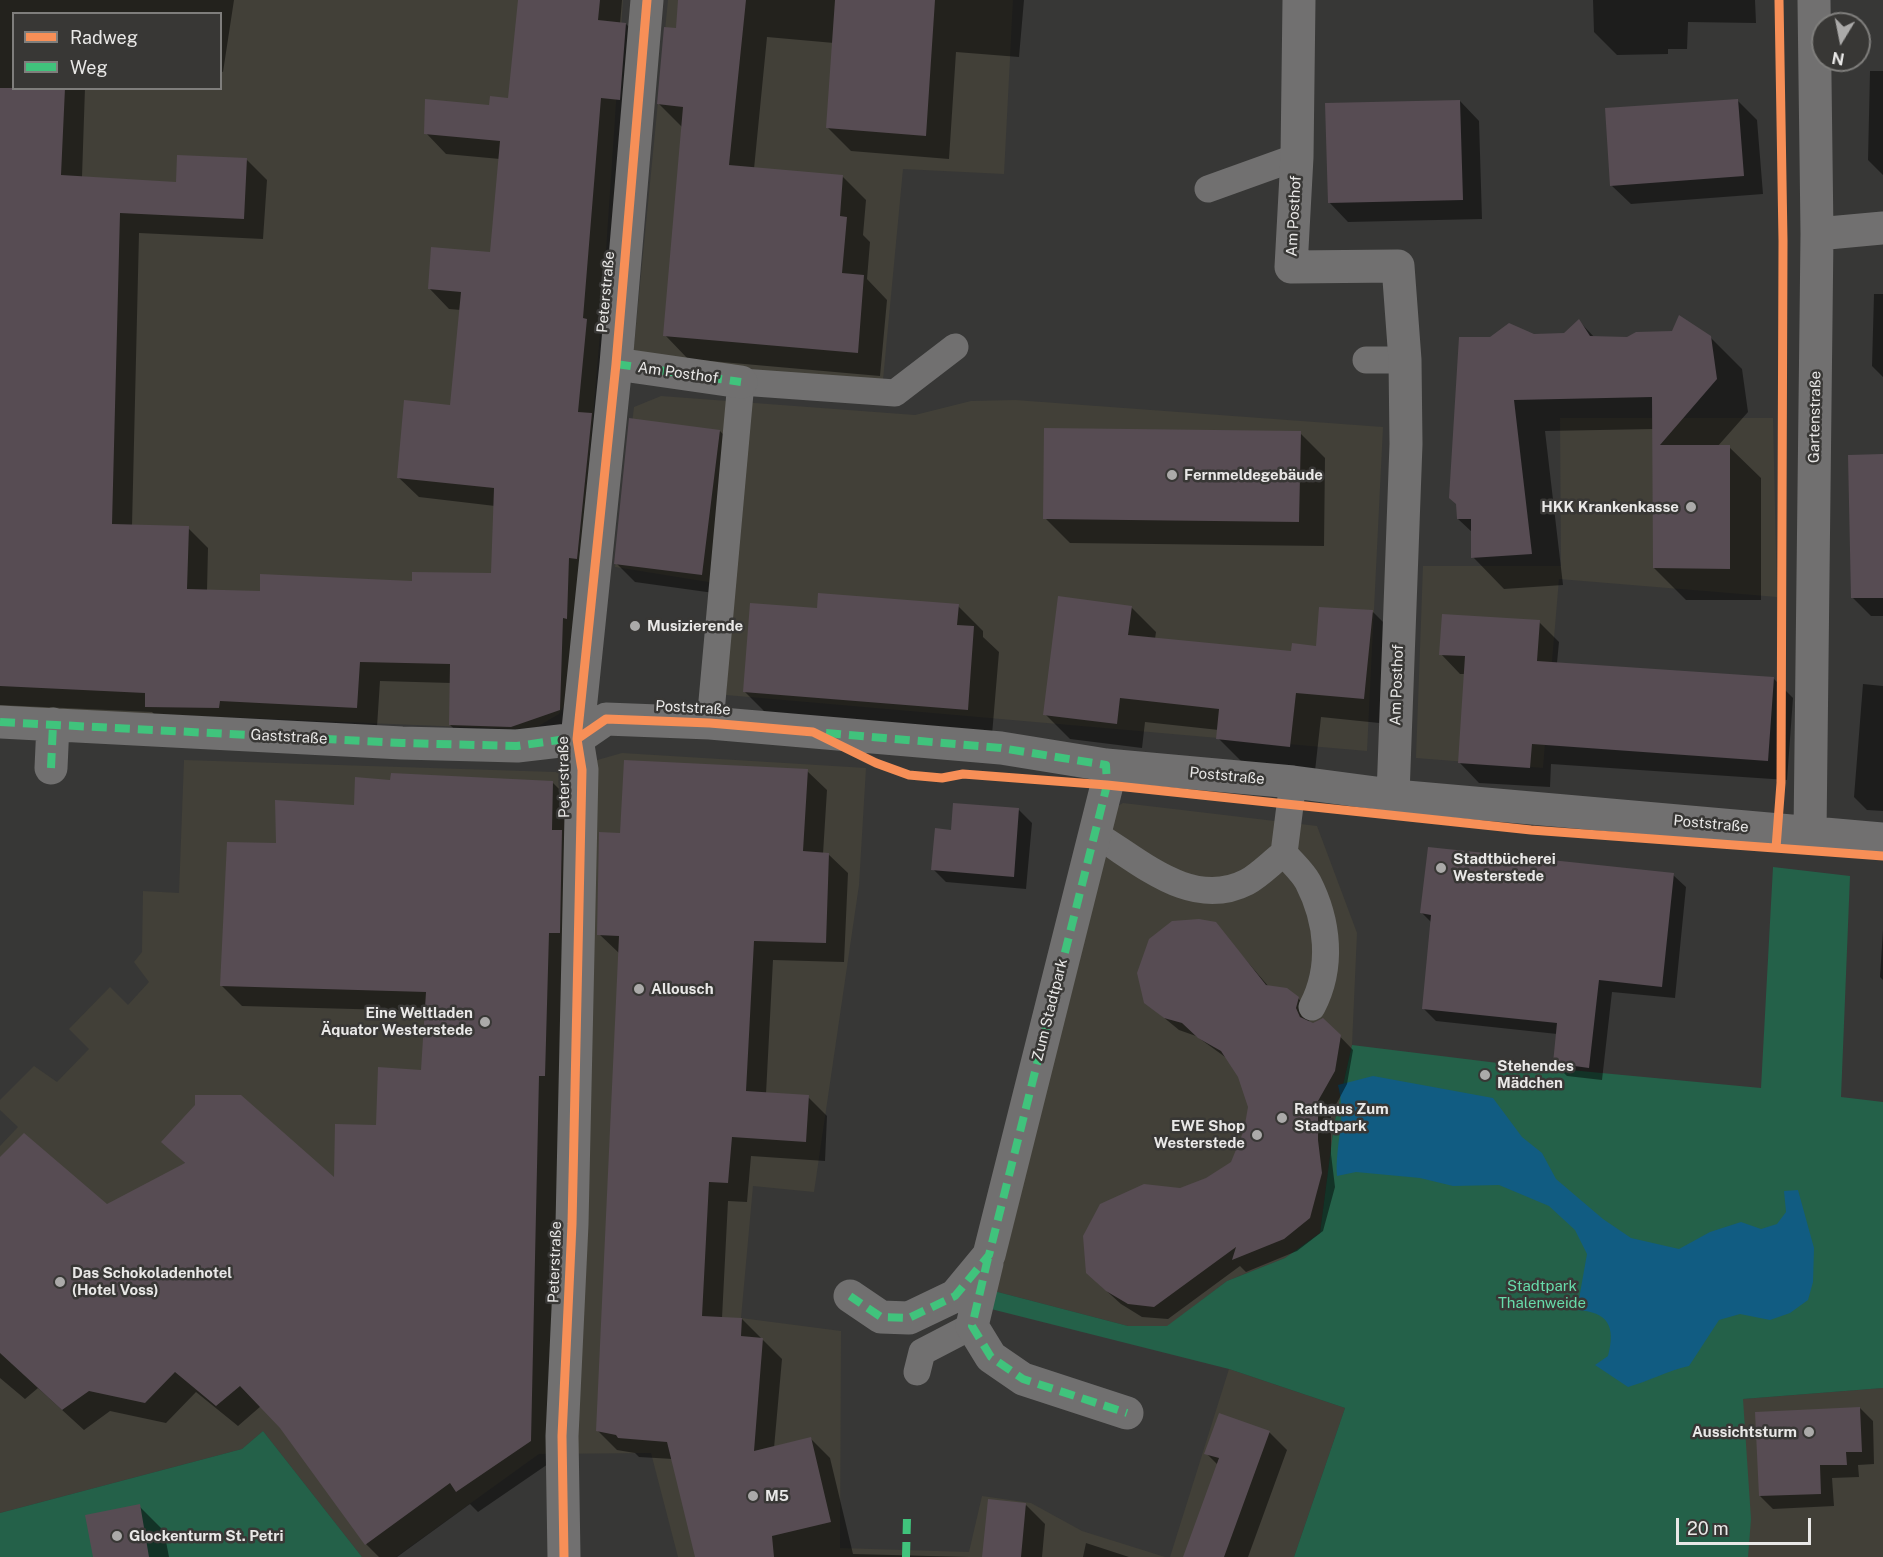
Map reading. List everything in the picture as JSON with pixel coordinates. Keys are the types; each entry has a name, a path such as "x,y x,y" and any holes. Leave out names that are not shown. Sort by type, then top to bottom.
{"street":[{"name":"Peterstraße","path":"564,1557 562,1436 572,1224 582,770 577,739 615,364 647,0"},
{"name":"Am Posthof","path":"1299,0 1297,156 1291,267 1398,266 1405,360 1406,444 1393,795"},
{"name":"Gartenstraße","path":"1810,833 1816,234 1814,0"},
{"path":"1816,234 1883,228"},
{"name":"Am Posthof","path":"615,364 741,382"},
{"name":"Poststraße","path":"577,739 606,719 710,723 1000,748 1106,765 1293,782 1393,795 1883,838"},
{"name":"Gaststraße","path":"0,722 402,743 517,746 577,739"},
{"path":"51,768 52,724"},
{"name":"Zum Stadtpark","path":"972,1326 1107,785 1106,765"},
{"name":"Zum Stadtpark","path":"850,1296 880,1317 909,1318 955,1296 989,1255"},
{"path":"972,1326 991,1357 1023,1379 1127,1413"}],"lane":[{"path":"1208,189 1297,156"},
{"path":"710,723 741,382 895,393 955,347"},
{"path":"1366,360 1405,360"},
{"path":"1095,834 1180,887 1213,891 1246,883 1284,853 1293,782"},
{"path":"1284,853 1307,880 1323,918 1326,956 1322,989 1312,1006"},
{"path":"917,1372 922,1352 972,1326"}],"shaded area":[{"path":"0,0 623,0 602,311 569,698 559,714 537,727 514,729 0,708"},
{"path":"668,0 1013,0 1004,174 903,169 883,380 743,374 633,356"},
{"path":"661,396 915,415 971,401 1015,400 1383,427 1367,751 726,695 733,586 615,567 634,407"},
{"path":"1560,418 1773,418 1777,597 1559,579 1543,768 1416,758 1423,566 1561,566"},
{"path":"622,753 866,768 859,885 814,1192 753,1186 741,1318 841,1331 840,1548 969,1552 982,1496 1031,1503 1082,1531 1165,1557 678,1557 651,1453 539,1454 396,1557 362,1557 263,1431 242,1449 0,1513 0,1146 18,1127 0,1110 0,1100 34,1066 57,1082 89,1049 69,1029 110,987 128,1005 149,982 134,962 142,952 143,891 179,893 184,760 555,772"},
{"path":"1123,803 1317,826 1357,933 1352,1045 1334,1125 1320,1233 1285,1258 1227,1281 1168,1326 1128,1326 994,1291 1107,812"},
{"path":"1229,1369 1345,1408 1294,1557 1170,1557"},
{"path":"1883,1388 1883,1557 1742,1557 1743,1399"}],"green space":[{"name":"Stadtpark Thalenweide","path":"1773,867 1850,876 1841,1097 1883,1102 1883,1388 1743,1399 1751,1519 1748,1557 1294,1557 1345,1408 1229,1369 991,1309 994,1291 1128,1326 1167,1326 1227,1281 1285,1258 1320,1233 1334,1125 1352,1045 1506,1064 1761,1088"},
{"path":"263,1431 362,1557 0,1557 0,1513 242,1449"}],"water":[{"path":"1373,1076 1493,1098 1522,1137 1542,1153 1556,1179 1603,1219 1631,1238 1679,1249 1710,1232 1741,1222 1761,1229 1777,1224 1786,1212 1784,1191 1798,1190 1814,1248 1813,1282 1808,1300 1790,1313 1770,1320 1740,1314 1719,1320 1689,1366 1628,1387 1595,1365 1608,1356 1610,1329 1603,1318 1588,1311 1577,1310 1587,1254 1575,1230 1549,1206 1499,1185 1453,1186 1420,1178 1356,1172 1337,1176 1341,1120 1338,1085"}],"building":[{"path":"518,0 600,0 598,20 626,23 620,100 601,98 583,318 587,319 578,412 592,413 577,559 569,558 567,619 563,618 560,710 511,727 449,725 450,664 360,662 357,708 220,701 219,708 145,707 145,693 0,686 0,88 65,90 61,175 176,182 177,155 247,158 244,219 120,213 112,524 189,526 187,589 260,591 260,574 412,581 412,572 491,573 494,488 397,478 404,400 450,405 461,292 428,289 431,247 490,252 500,141 424,134 425,99 489,105 490,96 508,98"},
{"path":"678,0 746,0 729,165 843,175 840,216 847,217 842,273 864,275 858,353 663,336 683,107 657,104 664,27 676,28"},
{"path":"835,0 935,0 926,136 826,128"},
{"path":"1738,99 1744,176 1610,186 1605,108"},
{"path":"1460,100 1463,200 1328,203 1325,103"},
{"path":"1679,315 1711,336 1717,379 1660,445 1730,445 1730,569 1653,568 1652,397 1514,400 1532,554 1471,558 1471,519 1457,519 1456,504 1449,498 1459,337 1490,337 1509,323 1534,334 1564,333 1579,319 1590,336 1627,337 1636,332 1672,331"},
{"path":"629,418 720,430 702,575 614,564"},
{"name":"Fernmeldegebäude","path":"1044,428 1301,431 1299,522 1043,519"},
{"path":"1883,454 1883,598 1851,598 1848,455"},
{"path":"818,593 959,604 957,625 974,626 968,710 743,692 750,603 817,608"},
{"path":"1058,596 1132,606 1128,635 1291,651 1292,643 1316,646 1319,607 1373,610 1364,699 1296,693 1290,747 1216,739 1219,709 1120,698 1117,724 1043,715"},
{"path":"1442,614 1540,620 1537,661 1774,677 1768,761 1532,744 1530,768 1458,763 1465,656 1439,655"},
{"path":"624,760 808,769 803,851 829,853 826,943 754,941 746,1091 809,1095 806,1142 732,1137 728,1183 709,1182 702,1316 742,1318 741,1336 763,1338 754,1451 811,1437 831,1522 772,1536 774,1557 695,1557 667,1442 618,1438 616,1435 596,1431 619,936 597,935 599,832 620,833"},
{"path":"391,773 553,781 552,830 562,830 560,933 549,933 545,1076 539,1076 531,1441 456,1492 450,1483 365,1545 280,1428 240,1386 216,1406 175,1372 145,1403 89,1391 62,1410 0,1353 0,1157 24,1133 107,1204 185,1163 161,1142 195,1105 195,1095 241,1095 334,1177 335,1124 376,1125 378,1067 421,1070 426,992 220,986 227,842 276,843 275,800 354,805 355,777 390,780"},
{"path":"953,803 1019,808 1014,877 931,870 935,828 951,830"},
{"path":"1428,847 1674,873 1662,987 1599,980 1589,1068 1553,1063 1557,1023 1422,1009 1431,915 1420,913"},
{"name":"Rathaus Zum Stadtpark","path":"1199,919 1216,922 1266,985 1287,988 1299,997 1296,1008 1300,1017 1313,1023 1323,1018 1341,1035 1335,1071 1318,1101 1318,1140 1322,1173 1310,1218 1284,1239 1232,1260 1236,1247 1154,1307 1128,1304 1106,1291 1086,1273 1083,1236 1100,1204 1144,1184 1180,1188 1206,1178 1231,1162 1244,1130 1248,1107 1238,1077 1221,1051 1198,1038 1182,1023 1164,1018 1144,1003 1137,973 1149,939 1172,921"},
{"name":"Aussichtsturm","path":"1860,1407 1862,1452 1846,1452 1847,1465 1820,1465 1821,1494 1759,1496 1755,1412"},
{"path":"1219,1413 1270,1431 1224,1557 1183,1557 1219,1458 1204,1454"},
{"path":"988,1499 1026,1503 1021,1557 982,1557"},
{"name":"Glockenturm St. Petri","path":"140,1504 149,1557 93,1557 85,1515"}],"marked path":[{"path":"616,364 741,382"},
{"path":"0,722 402,743 517,746 580,737"},
{"path":"51,768 53,724"},
{"path":"826,733 1001,748 1106,765 1107,785 989,1255 955,1296 909,1318 881,1317 850,1296"},
{"path":"988,1258 972,1326 991,1357 1023,1379 1127,1413"},
{"path":"906,1557 907,1518"}],"cycle path":[{"path":"564,1557 562,1436 572,1224 582,770 577,739 616,364 647,0"},
{"path":"1776,848 1781,783 1783,241 1779,0"},
{"path":"577,739 606,719 710,723 813,732 876,763 909,775 942,778 963,774 1107,785 1531,830 1883,856"}],"place":[{"name":"Fernmeldegebäude","path":"1172,475"},
{"name":"HKK Krankenkasse","path":"1691,507"},
{"name":"Musizierende","path":"635,626"},
{"name":"Stadtbücherei Westerstede","path":"1441,868"},
{"name":"Allousch","path":"639,989"},
{"name":"Eine Weltladen Äquator Westerstede","path":"485,1022"},
{"name":"Stehendes Mädchen","path":"1485,1075"},
{"name":"Rathaus Zum Stadtpark","path":"1282,1118"},
{"name":"EWE Shop Westerstede","path":"1257,1135"},
{"name":"Das Schokoladenhotel (Hotel Voss)","path":"60,1282"},
{"name":"Aussichtsturm","path":"1809,1432"},
{"name":"M5","path":"753,1496"},
{"name":"Glockenturm St. Petri","path":"117,1536"}]}
